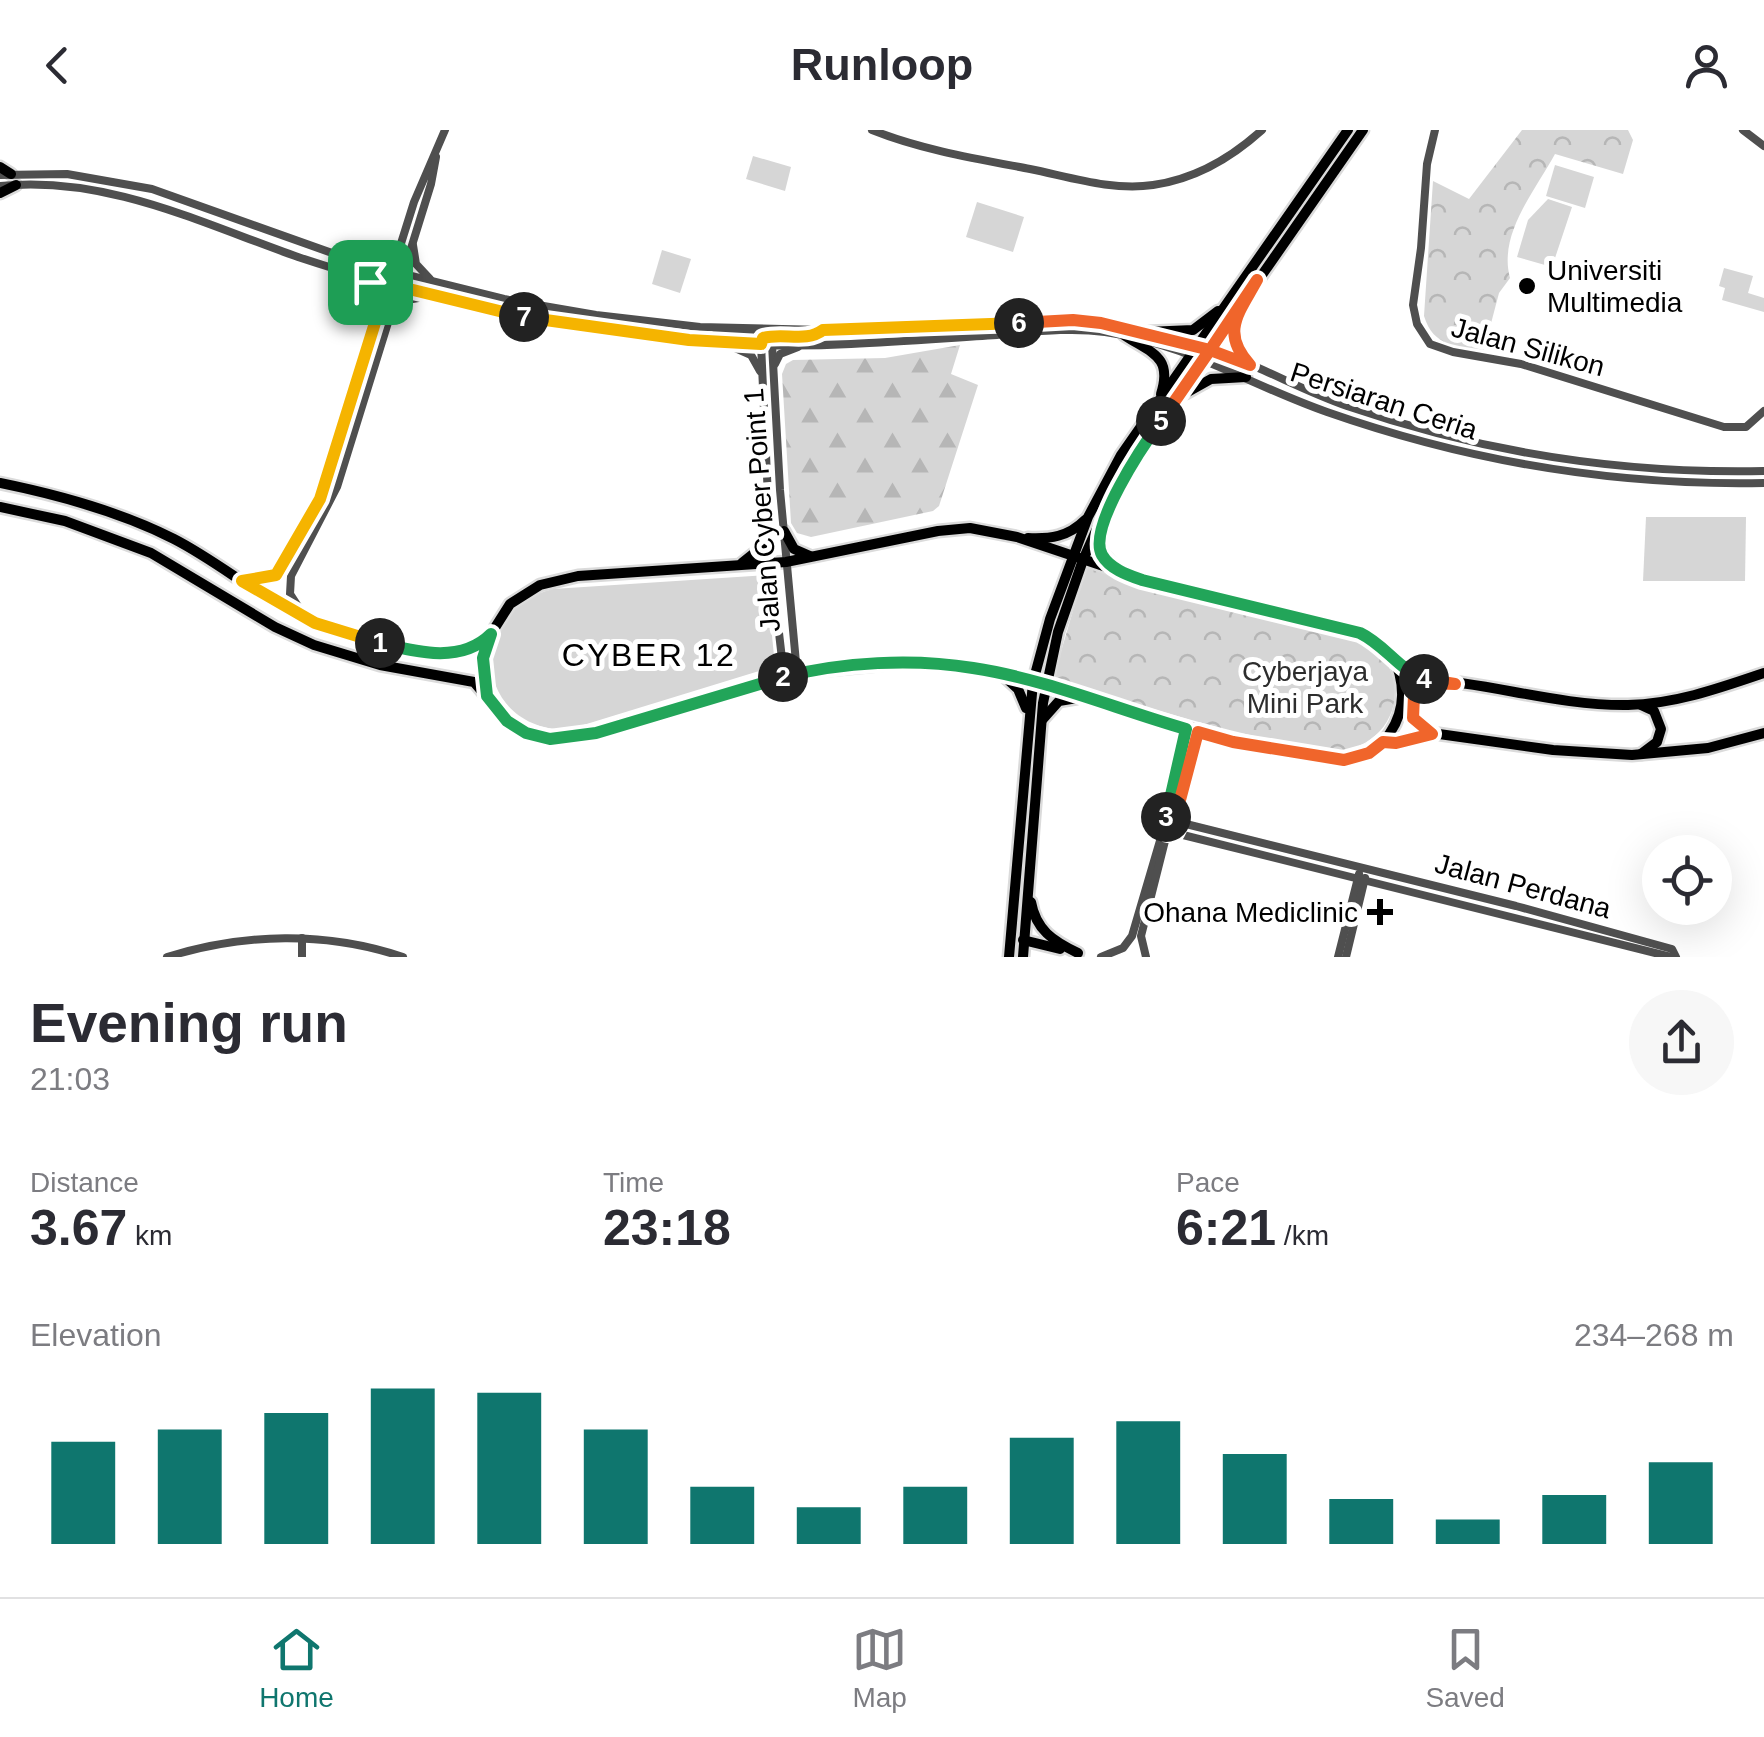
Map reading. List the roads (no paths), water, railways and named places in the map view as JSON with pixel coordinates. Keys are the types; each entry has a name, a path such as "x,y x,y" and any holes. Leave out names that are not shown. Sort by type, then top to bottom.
{"main road":[{"path":"1202,353 1241,284 1348,130"},
{"path":"1027,722 1088,518 1121,455 1161,409 1363,130"},
{"path":"0,190 7,175"},
{"path":"1250,365 1234,343 1233,331 1257,280"},
{"path":"1146,332 1193,330 1212,318 1241,284"},
{"path":"1122,574 1102,555 1099,537 1161,409 1164,380 1162,361 1151,350 1124,336"},
{"path":"1161,409 1201,382 1246,377"},
{"path":"1078,558 1140,450"},
{"path":"0,480 112,514 173,538 308,620 356,638 422,651 460,653 471,650 491,634"},
{"path":"0,508 96,530 151,553 276,627 314,645 380,665 474,682 507,721 526,733 564,739 626,725 784,676 901,664 973,668 1039,683 1233,742 1344,760 1369,753 1383,742 1399,718 1403,699 1393,658"},
{"path":"737,567 762,547 768,518"},
{"path":"1016,537 1055,537 1088,518"},
{"path":"487,696 483,658 491,634 510,604 535,587 562,578 772,564 970,528 1016,537 1122,574 1233,604 1360,633 1380,644 1404,668 1421,678 1648,708 1660,722 1657,742 1639,754"},
{"path":"784,531 794,550 813,556"},
{"path":"996,673 1018,688 1027,722 1009,955 1025,957 1039,683"},
{"path":"1630,705 1695,695 1764,674"},
{"path":"1432,734 1413,718 1414,695 1430,683 1455,684"},
{"path":"1039,729 1046,714 1059,701 1088,698"},
{"path":"1383,742 1396,743 1432,734 1553,750 1639,754 1708,748 1764,733"},
{"path":"1029,876 1039,926 1053,940 1078,953"},
{"path":"1010,938 1098,957"}],"street":[{"path":"242,581 276,575 320,499 421,180 446,130"},
{"path":"872,130 994,162 1092,182 1139,186 1174,181 1208,169 1243,148 1262,130"},
{"name":"Jalan Silikon","path":"1435,130 1427,164 1422,248 1412,305 1416,324 1430,344 1452,352 1521,364 1724,427 1746,427 1764,411"},
{"path":"1742,130 1764,146"},
{"path":"308,620 290,594 290,576 332,500 431,184 436,152"},
{"name":"Persiaran Ceria","path":"7,175 67,174 152,189 362,264 566,310 712,327 823,330 1073,320 1146,332 1202,353 1327,412 1484,457 1653,480 1764,483"},
{"name":"Persiaran Ceria","path":"7,175 171,208 364,278 544,321 720,342 808,345 1076,329 1250,365 1344,404 1433,432 1522,453 1669,470 1764,470"},
{"path":"413,240 416,264 435,283"},
{"path":"362,264 384,258 401,244"},
{"path":"364,278 377,292 379,310"},
{"path":"388,319 403,302 434,296"},
{"path":"712,327 766,342 814,336 823,330"},
{"path":"720,342 751,355 762,375"},
{"name":"Jalan Cyber Point 1","path":"766,342 774,368 786,562 798,673"},
{"name":"Jalan Cyber Point 1","path":"766,342 762,375 768,518 784,676"},
{"path":"774,368 780,354 808,345"},
{"path":"1146,957 1141,936 1192,730"},
{"path":"1098,957 1116,952 1132,936 1171,826"},
{"name":"Jalan Perdana","path":"1171,826 1244,839 1516,906 1669,955"},
{"name":"Jalan Perdana","path":"1171,826 1264,856 1669,955"},
{"path":"1242,850 1244,839"},
{"path":"1264,856 1267,845"},
{"path":"1304,865 1307,854"},
{"path":"1342,957 1364,868"},
{"path":"167,957 223,943 266,938 358,944 404,957"},
{"path":"302,938 302,957"}],"place":[{"name":"Universiti Multimedia","path":"1527,286"},
{"name":"Ohana Mediclinic","path":"1380,912"}],"district":[{"name":"CYBER 12","path":"649,655"}],"park label":[{"name":"Cyberjaya Mini Park","path":"1305,687"}]}
